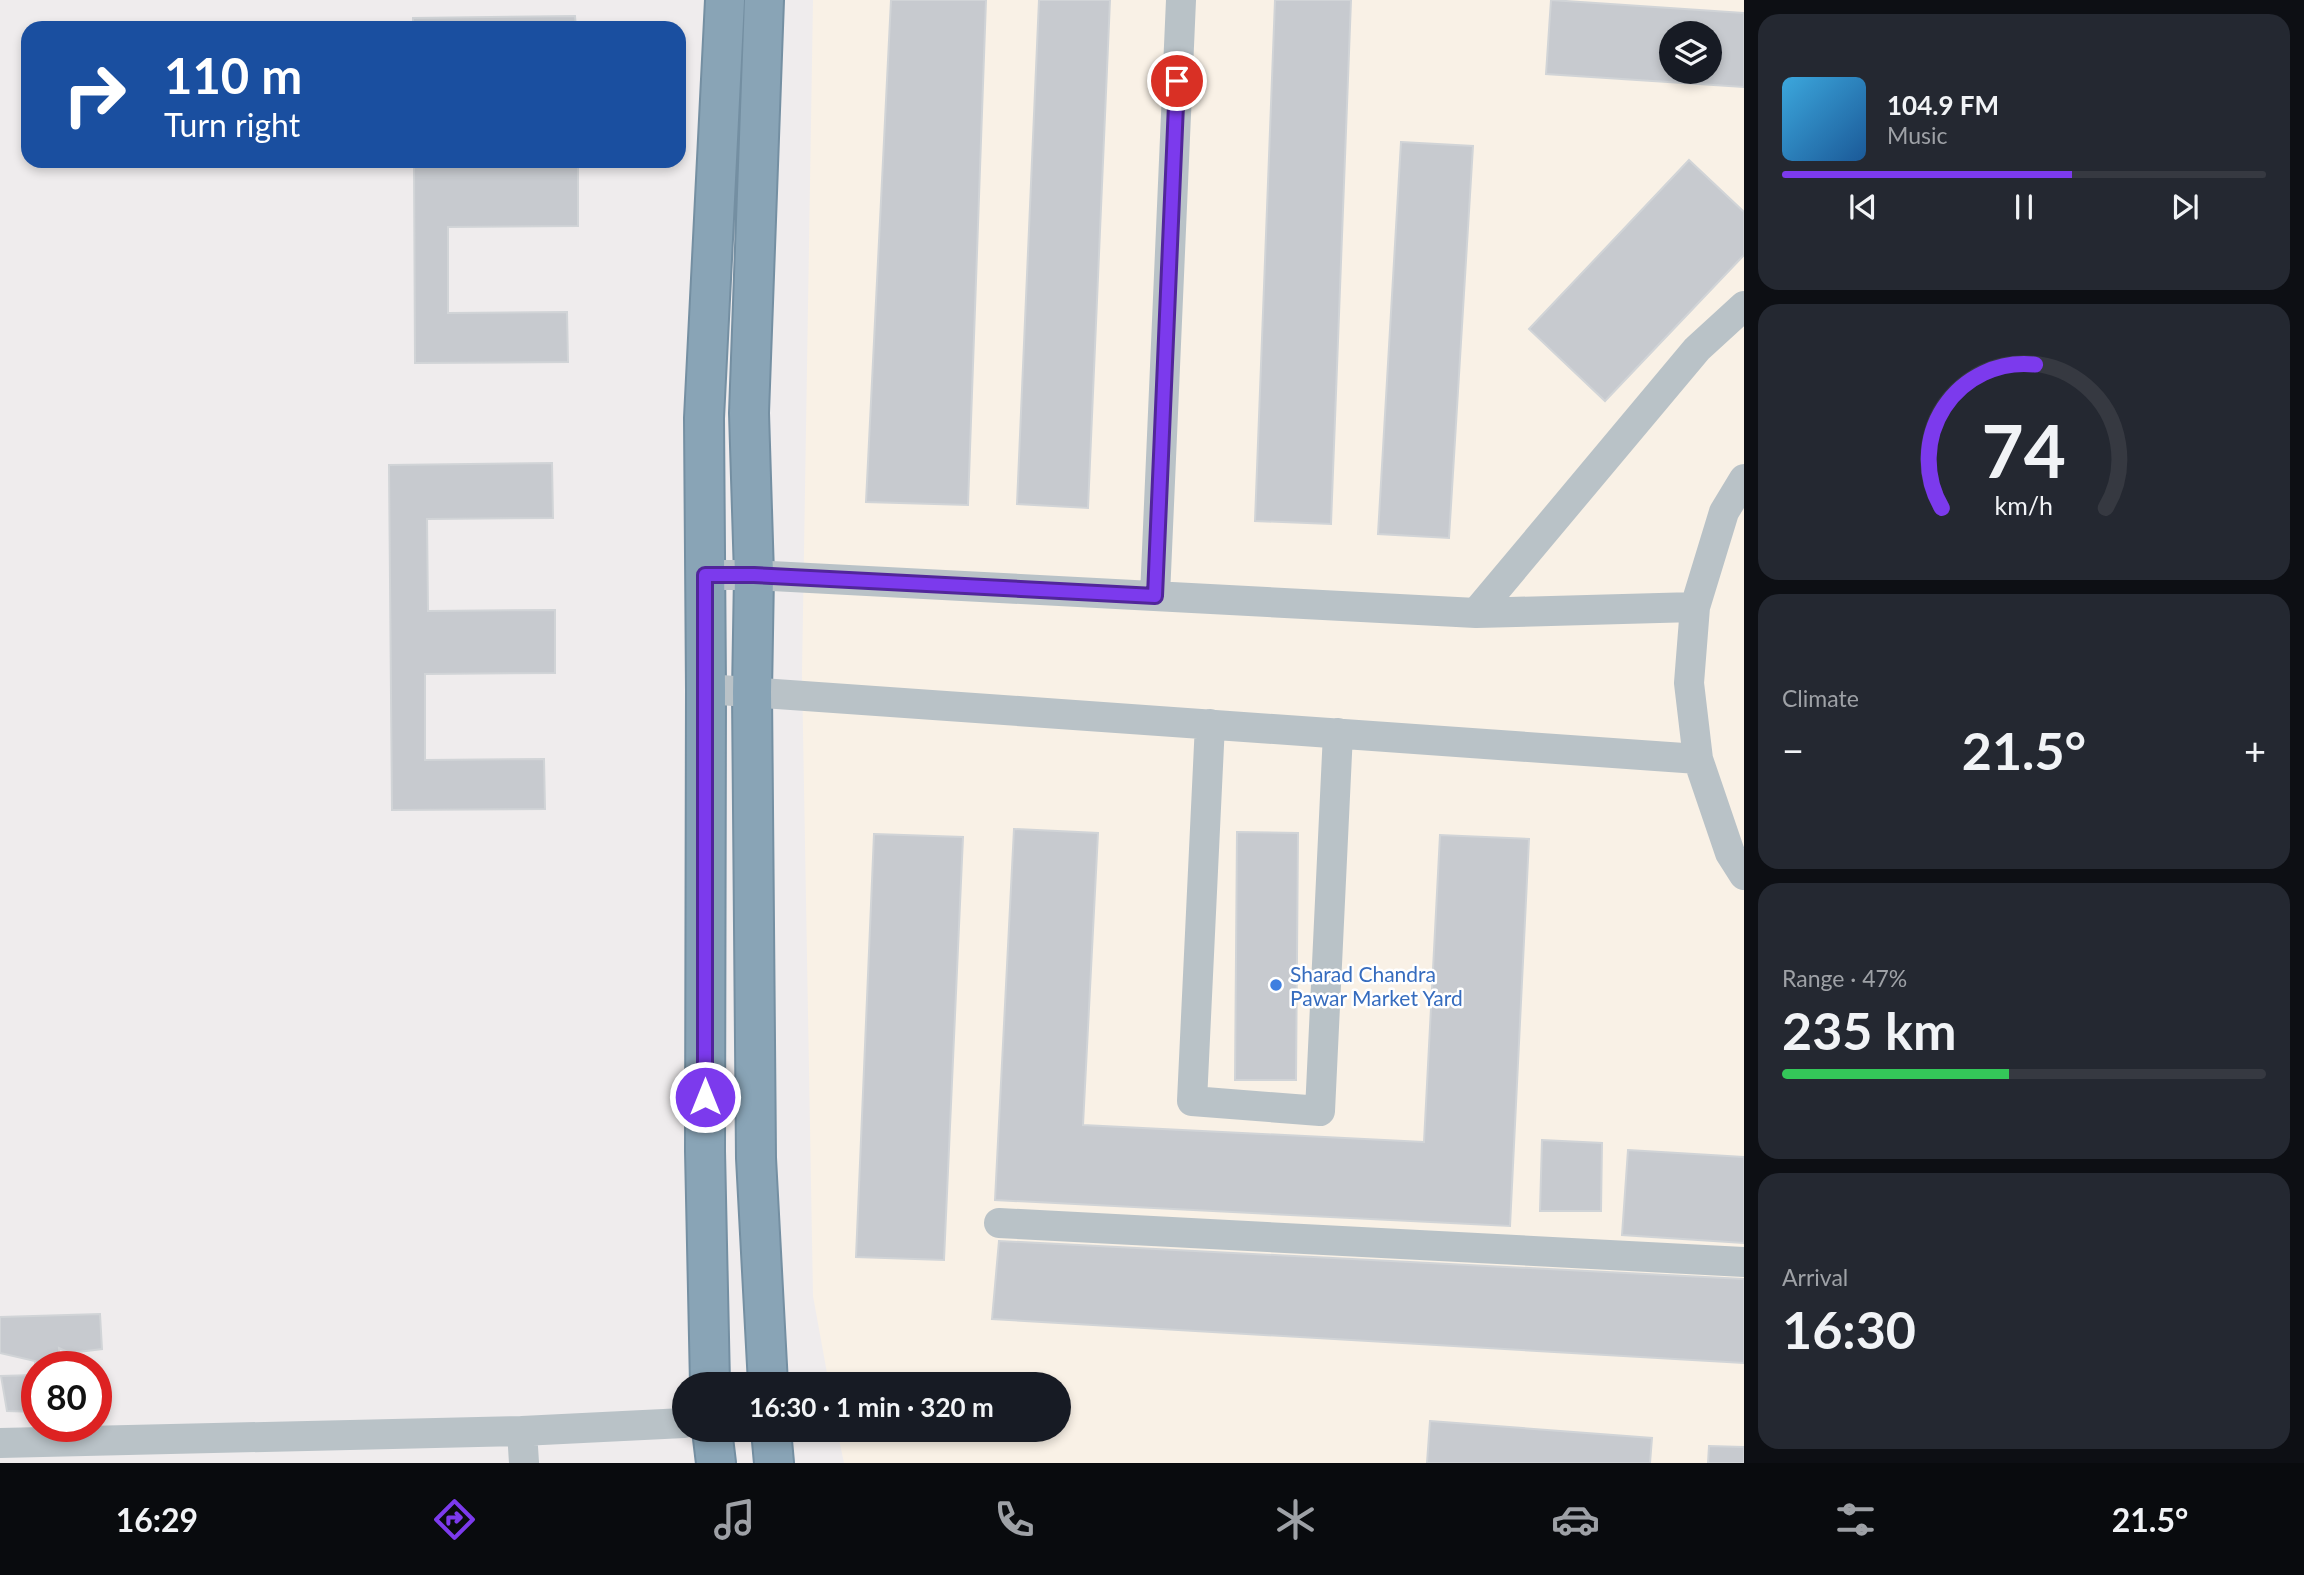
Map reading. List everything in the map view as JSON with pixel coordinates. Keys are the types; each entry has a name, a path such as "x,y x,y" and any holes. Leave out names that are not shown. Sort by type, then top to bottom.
{"highway":[{"path":"710,1372 705,1151 704,418 726,0"},
{"path":"764,0 749,414 754,575 752,692 756,1158 767,1372"},
{"path":"713,1442 716,1463"},
{"path":"772,1442 774,1463"}],"street":[{"path":"1155,596 1181,0"},
{"path":"1476,613 1697,349 1744,306"},
{"path":"1744,479 1724,512 1695,607 1689,683 1698,758 1730,853 1744,875"},
{"path":"705,575 754,575 1476,613 1695,607"},
{"path":"706,689 1698,758"},
{"path":"1210,724 1192,1101 1320,1111 1338,733"},
{"path":"999,1223 1744,1262"},
{"path":"0,1443 522,1431 672,1424"},
{"path":"522,1431 524,1463"}],"shaded area":[{"name":"Sharad Chandra Pawar Market Yard","path":"813,0 1744,0 1744,1463 844,1463 840,1442 1071,1442 1071,1372 827,1372 813,1296 802,674"}],"building":[{"path":"891,0 986,0 968,505 866,502"},
{"path":"1039,0 1110,0 1088,508 1017,504"},
{"path":"1275,0 1351,0 1331,524 1255,521"},
{"path":"1551,0 1744,13 1744,87 1698,84 1722,84 1722,21 1659,21 1659,81 1546,74"},
{"path":"575,16 575,21 413,21 413,18"},
{"path":"1401,142 1473,146 1449,538 1378,534"},
{"path":"1689,160 1744,212 1744,255 1605,401 1529,329"},
{"path":"414,168 578,168 578,226 448,227 448,313 567,312 568,362 415,363"},
{"path":"552,463 553,518 427,519 428,611 555,610 555,673 425,674 425,760 544,759 545,809 392,810 389,465"},
{"path":"1014,829 1098,833 1083,1125 1424,1142 1440,835 1529,839 1510,1226 995,1200"},
{"path":"1237,832 1298,833 1296,1080 1235,1080"},
{"path":"874,834 963,837 944,1260 856,1257"},
{"path":"1542,1140 1602,1143 1601,1211 1540,1211"},
{"path":"1628,1150 1744,1157 1744,1243 1622,1235"},
{"path":"999,1241 1744,1279 1744,1363 992,1319"},
{"path":"100,1314 102,1349 21,1351 21,1358 0,1353 0,1317"},
{"path":"21,1375 21,1411 7,1411 1,1376"},
{"path":"1430,1421 1652,1438 1650,1463 1427,1463"},
{"path":"1709,1446 1744,1447 1744,1463 1708,1463"}],"place":[{"name":"Sharad Chandra Pawar Market Yard","path":"1276,985"}],"route":[{"path":"705,1097 705,575 754,575 1155,596 1177,81"}]}
